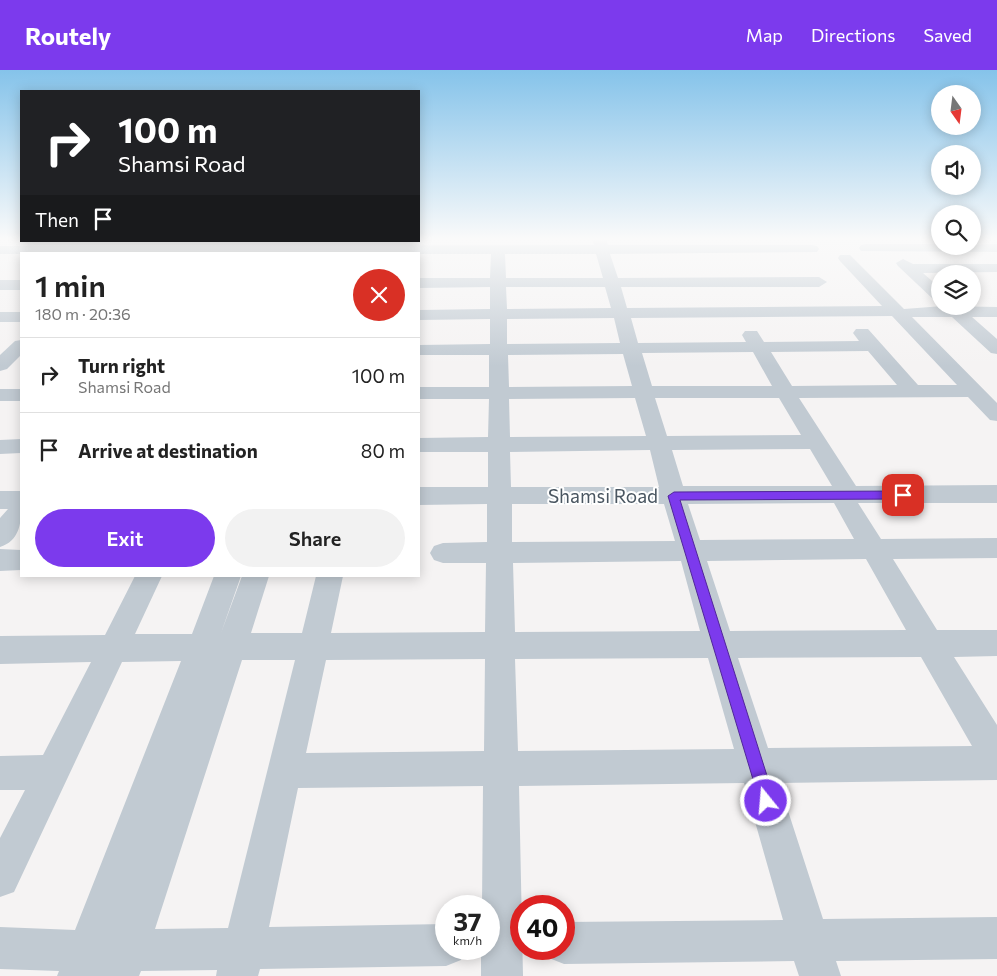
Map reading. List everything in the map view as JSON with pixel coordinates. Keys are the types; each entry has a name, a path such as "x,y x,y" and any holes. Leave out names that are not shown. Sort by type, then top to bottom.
{"street":[{"path":"498,281 503,952"},
{"path":"611,281 690,551 814,958"},
{"path":"716,281 819,282 911,390"},
{"path":"872,281 990,395 997,415"},
{"path":"720,282 816,442 874,549 997,758"},
{"path":"981,283 997,283"},
{"path":"0,285 20,285"},
{"path":"420,315 931,310"},
{"path":"981,311 997,312"},
{"path":"960,315 997,349"},
{"path":"0,317 20,317"},
{"path":"420,350 873,346"},
{"path":"420,393 911,390 990,395"},
{"path":"0,395 20,395"},
{"path":"420,445 816,442"},
{"path":"0,447 20,446"},
{"name":"Shamsi Road","path":"420,496 996,496"},
{"path":"0,500 20,500"},
{"path":"0,537 20,510"},
{"path":"444,553 997,548"},
{"path":"0,560 20,560"},
{"path":"0,878 148,577"},
{"path":"122,963 217,647 228,577"},
{"path":"82,963 217,647 255,577"},
{"path":"241,962 330,577"},
{"path":"0,650 314,646 997,643"},
{"path":"285,771 997,763"},
{"path":"0,773 52,772"},
{"path":"575,944 814,958 997,938"},
{"path":"0,948 82,963 122,963 241,962 435,946"}],"route":[{"path":"766,801 674,496 903,495"}]}
